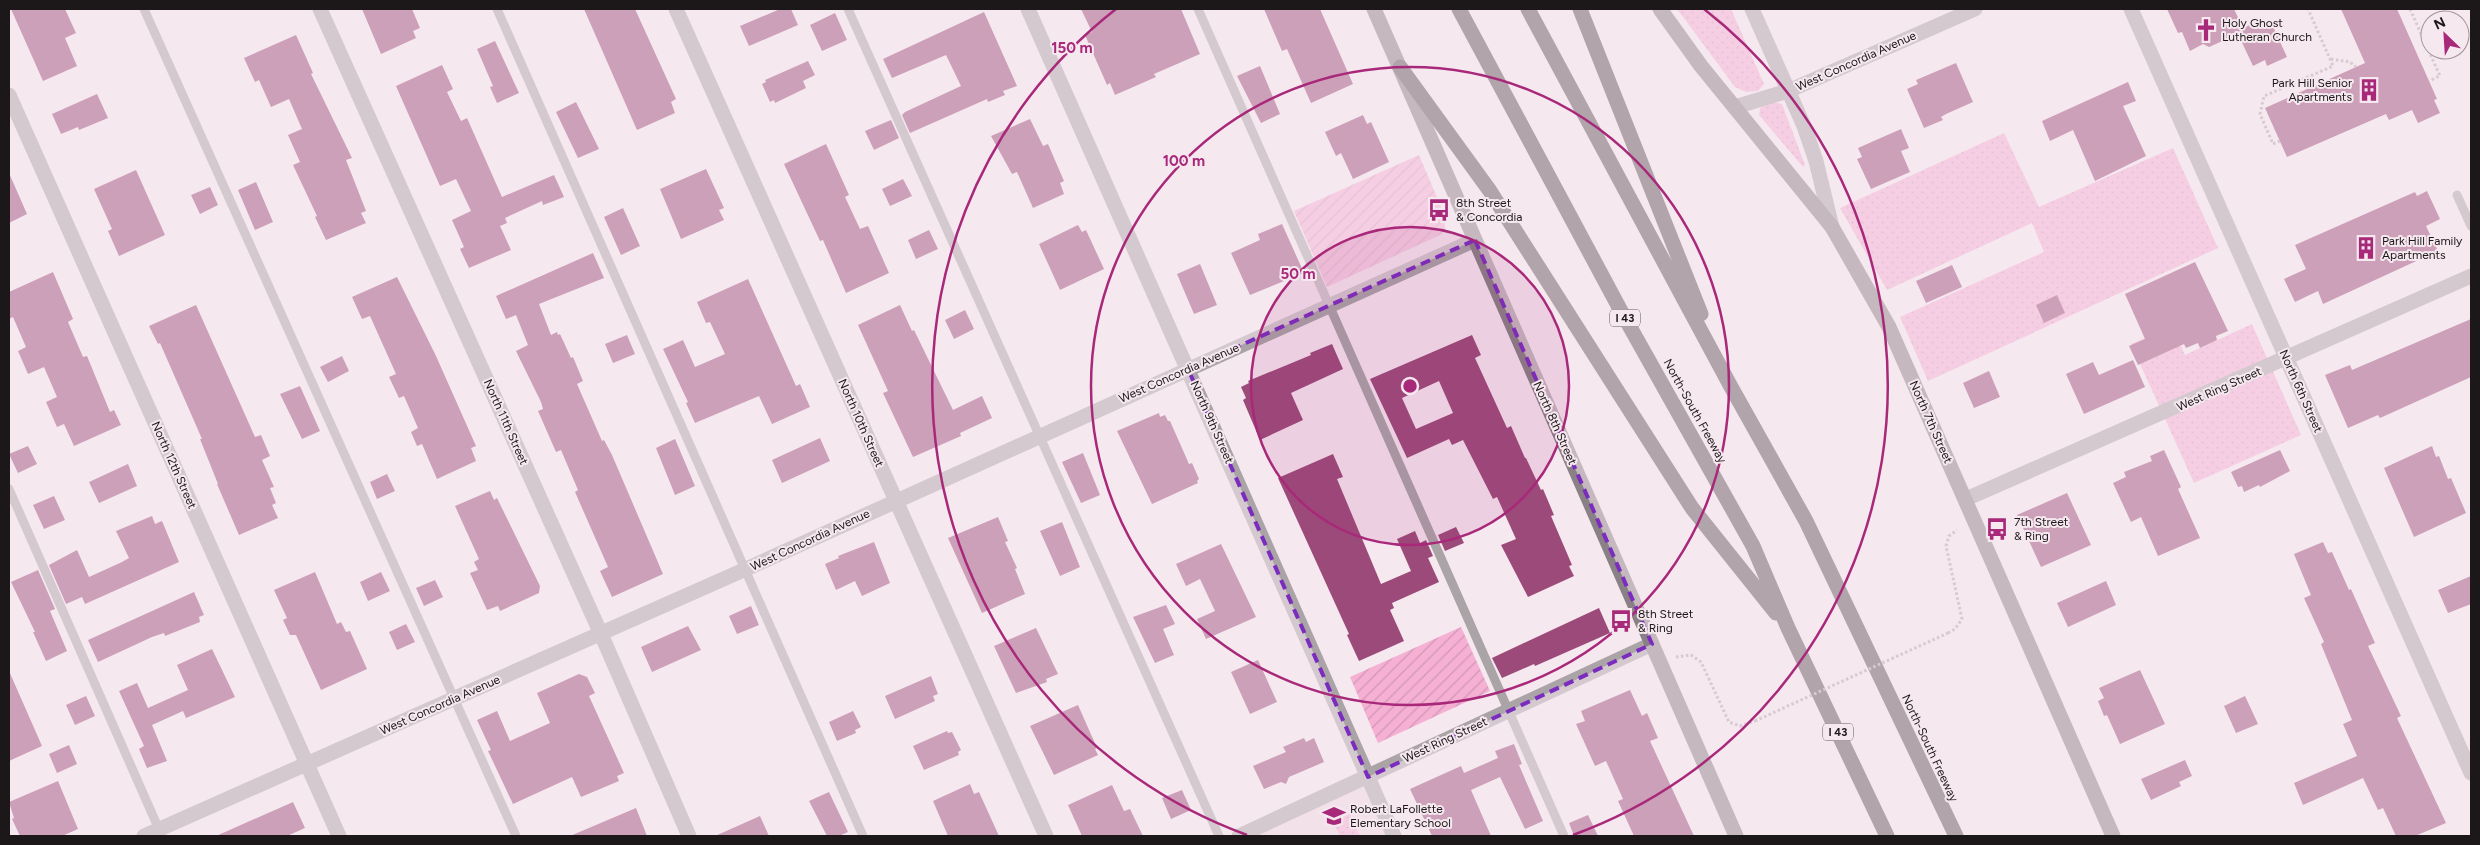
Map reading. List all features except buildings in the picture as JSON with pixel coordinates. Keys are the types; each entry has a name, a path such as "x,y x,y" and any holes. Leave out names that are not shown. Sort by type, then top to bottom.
{"highway":[{"name":"North-South Freeway","path":"1459,9 1621,311 1753,546 1788,628 1887,836"},
{"name":"North-South Freeway","path":"1528,9 1730,385 1806,521 1956,836"},
{"path":"1580,9 1730,385"},
{"path":"1400,67 1495,199 1692,508 1788,628"}],"street":[{"name":"North 11th Street","path":"320,9 601,634 689,836"},
{"name":"North 10th Street","path":"676,9 1046,836"},
{"name":"North 9th Street","path":"1028,9 1394,836"},
{"name":"North 8th Street","path":"1374,9 1736,836"},
{"path":"1660,9 1701,66 1832,227"},
{"name":"North 7th Street","path":"1752,9 1804,126 1816,161 1832,227 1889,327 2113,836"},
{"name":"West Concordia Avenue","path":"1734,107 1788,90 1975,9"},
{"name":"North 6th Street","path":"2131,9 2471,773"},
{"name":"North 12th Street","path":"9,94 339,836"},
{"name":"West Concordia Avenue","path":"144,836 160,833 1475,240"},
{"name":"West Ring Street","path":"1966,499 2287,359 2471,276"},
{"name":"West Ring Street","path":"1239,836 1652,644"}],"lane":[{"path":"144,9 516,836"},
{"path":"497,9 863,836"},
{"path":"848,9 1219,836"},
{"path":"1198,9 1564,836"},
{"path":"2457,195 2471,226"},
{"path":"9,489 160,833"}],"path":[{"path":"2280,141 2273,144 2260,114 2264,96 2333,66 2308,9"},
{"path":"2410,9 2440,76 2429,81"},
{"path":"2330,59 2350,62 2356,67"},
{"path":"1676,657 1691,655 1701,662 1729,722 1740,726 1755,721 1955,629 1962,619 1946,546 1949,536 1957,530"}],"highlighted area":[{"path":"1475,240 1652,644 1368,777 1188,369"}],"shaded area":[{"path":"1677,9 1731,9 1764,84 1758,91 1746,92 1735,87"},
{"path":"1773,102 1782,104 1805,165 1803,167 1759,115 1760,108"},
{"path":"2004,133 2039,207 2173,148 2218,248 1928,381 1900,317 2044,252 2032,223 1887,290 1840,208"},
{"path":"1419,155 1445,216 1445,230 1440,235 1327,287 1294,211"},
{"path":"2252,324 2301,435 2194,483 2131,344 2172,326 2185,355"},
{"path":"1461,627 1490,691 1378,743 1350,677"},
{"name":"Robert LaFollette Elementary School","path":"1368,777 1394,836 1239,836"},
{"path":"1350,814 1360,836 1340,836 1333,822"}],"place":[{"name":"Holy Ghost Lutheran Church","path":"2206,30"},
{"name":"Park Hill Senior Apartments","path":"2369,90"},
{"name":"8th Street & Concordia","path":"1439,210"},
{"name":"Park Hill Family Apartments","path":"2366,248"},
{"name":"7th Street & Ring","path":"1997,529"},
{"name":"8th Street & Ring","path":"1621,621"},
{"name":"Robert LaFollette Elementary School","path":"1334,816"}]}
